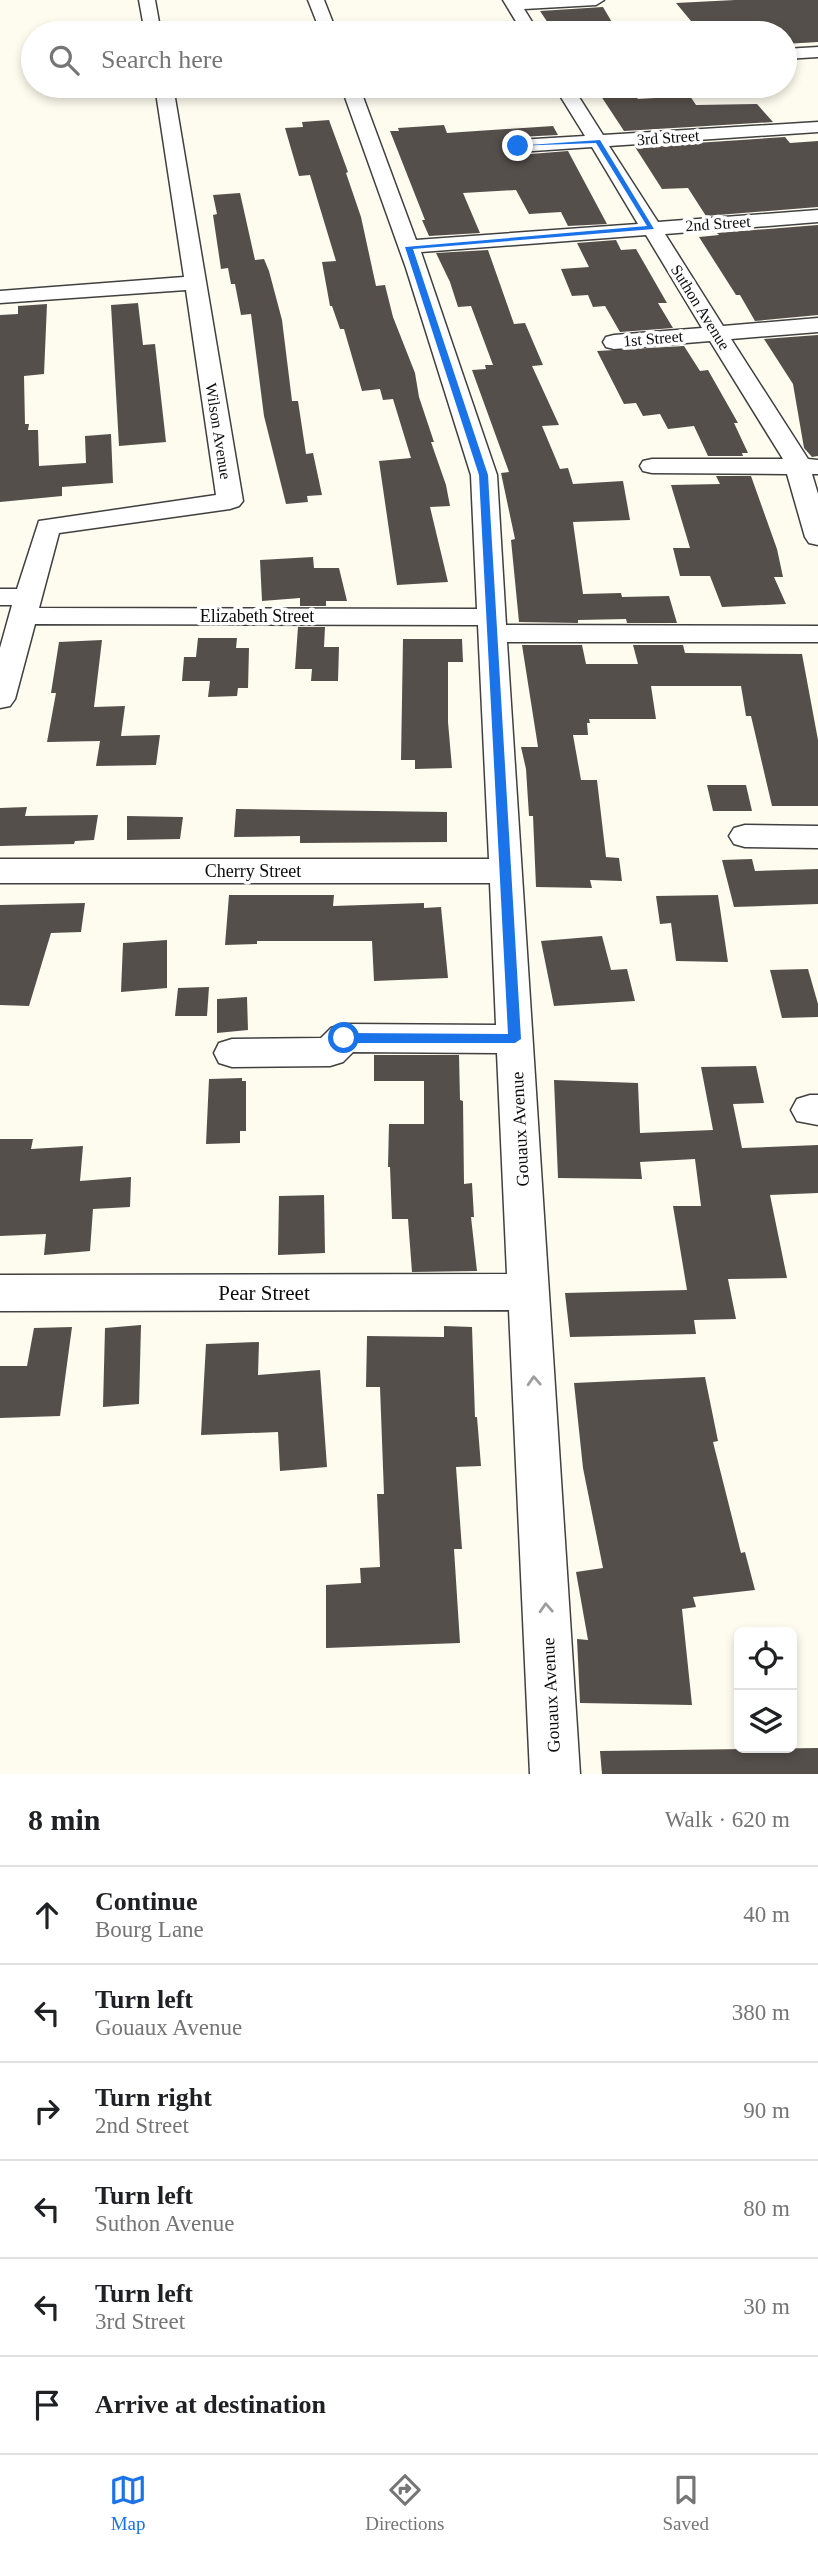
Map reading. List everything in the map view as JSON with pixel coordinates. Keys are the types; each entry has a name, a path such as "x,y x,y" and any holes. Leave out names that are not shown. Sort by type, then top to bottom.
{"street":[{"path":"148,0 151,21"},
{"path":"316,0 324,21"},
{"path":"512,2 596,0"},
{"path":"512,2 524,21"},
{"path":"797,53 818,52"},
{"name":"Wilson Avenue","path":"0,699 17,623 48,527 230,501 166,98"},
{"name":"Gouaux Avenue","path":"354,98 408,247 484,475 555,1774"},
{"name":"Suthon Avenue","path":"571,98 717,333 808,466 818,537"},
{"name":"3rd Street","path":"518,146 818,127"},
{"name":"2nd Street","path":"408,247 818,216"},
{"path":"0,297 196,282"},
{"name":"1st Street","path":"614,342 818,325"},
{"path":"652,466 808,466"},
{"name":"Elizabeth Street","path":"0,597 17,623 492,625 818,634"},
{"path":"746,836 818,836"},
{"name":"Cherry Street","path":"0,871 506,870"},
{"path":"232,1053 330,1052 344,1038 515,1039"},
{"name":"Pear Street","path":"0,1293 529,1292"}],"building":[{"path":"818,0 818,42 797,43 797,21 691,21 676,3"},
{"path":"603,7 611,21 547,21 540,11"},
{"path":"602,98 691,98 696,105 757,104 773,122 624,131"},
{"path":"329,120 361,217 376,286 385,285 393,317 415,373 419,397 434,442 431,442 446,485 450,506 430,507 448,582 397,585 379,461 411,458 393,399 383,400 380,389 362,391 344,329 340,329 330,306 322,262 336,261 310,175 299,176 285,128 303,127 302,122"},
{"path":"444,125 447,133 553,126 558,135 518,137 507,147 518,155 568,151 607,224 568,226 561,212 529,214 516,190 463,193 480,233 429,236 390,131"},
{"path":"785,137 790,143 818,141 818,207 706,216 688,188 662,189 635,147"},
{"path":"240,193 255,260 264,259 282,320 292,401 298,401 306,454 313,453 322,495 307,496 308,502 286,504 264,416 251,314 241,315 235,284 231,284 228,268 221,269 213,215 217,214 213,195"},
{"path":"818,225 818,315 755,321 699,237 719,235 717,233"},
{"path":"616,240 621,250 636,249 667,303 658,303 673,328 620,332 605,306 593,307 588,295 572,296 561,269 589,267 577,243"},
{"path":"488,250 514,324 525,323 543,365 532,366 559,425 542,426 560,469 568,468 573,484 623,481 630,520 573,522 583,594 669,596 677,623 627,623 626,619 578,620 578,623 519,622 511,540 515,539 501,473 509,472 472,370 486,369 485,365 493,365 471,306 458,307 436,253"},
{"path":"138,303 143,345 155,344 166,442 119,446 111,305"},
{"path":"47,304 44,374 24,376 25,424 29,424 28,430 38,430 39,466 86,463 85,436 111,434 113,483 62,487 62,496 0,502 0,315 18,314 18,306"},
{"path":"818,335 818,456 812,457 804,448 793,384 764,339"},
{"path":"684,346 700,371 708,370 738,423 734,423 748,453 742,453 743,456 708,456 694,426 668,429 660,414 643,416 636,403 624,404 597,351"},
{"path":"716,476 751,476 777,549 783,577 774,577 786,604 722,607 710,576 680,576 673,548 690,548 671,485 720,484"},
{"path":"313,557 314,568 339,568 347,601 326,601 326,606 300,606 300,598 262,601 260,560"},
{"path":"298,627 325,627 324,647 339,647 338,681 311,681 312,669 295,669"},
{"path":"198,638 237,638 236,648 249,648 248,688 238,688 237,696 208,697 210,681 182,681 184,657 196,657"},
{"path":"403,639 462,639 463,662 448,662 448,722 452,768 415,769 415,760 401,760"},
{"path":"102,640 94,707 125,706 121,736 160,735 156,765 96,766 100,741 47,742 56,693 51,693 59,642"},
{"path":"522,645 582,645 586,664 638,664 633,645 683,645 685,653 802,654 818,740 818,806 772,806 751,716 746,716 741,686 651,686 656,719 589,719 588,735 573,735 581,780 597,780 606,857 619,858 622,881 590,880 592,888 536,887 533,816 529,816 526,769 521,747 538,747"},
{"path":"707,785 746,785 752,811 713,811"},
{"path":"27,807 25,816 98,815 94,840 75,841 74,844 0,846 0,808"},
{"path":"236,809 447,812 447,842 300,843 300,836 234,837"},
{"path":"127,816 183,817 180,839 127,840"},
{"path":"752,859 755,871 818,869 818,904 734,907 722,860"},
{"path":"229,895 334,895 333,906 424,903 424,908 441,907 448,978 374,981 372,941 257,941 257,944 225,945"},
{"path":"718,895 728,962 676,961 671,923 660,924 656,896"},
{"path":"85,903 81,932 51,933 29,1006 0,1005 0,905"},
{"path":"602,936 611,970 627,969 635,1001 554,1006 541,941"},
{"path":"167,940 167,988 121,992 123,943"},
{"path":"808,969 818,1004 818,1017 782,1018 770,970"},
{"path":"209,987 207,1016 175,1016 178,988"},
{"path":"247,997 248,1030 217,1033 217,999"},
{"path":"374,1055 459,1055 460,1100 463,1101 464,1184 472,1183 474,1217 471,1217 477,1271 412,1272 408,1219 392,1219 388,1167 389,1124 424,1124 424,1081 374,1081"},
{"path":"756,1066 764,1103 733,1104 742,1148 818,1145 818,1193 770,1195 787,1278 728,1279 736,1319 694,1320 696,1334 570,1337 565,1293 687,1290 673,1206 701,1206 695,1159 640,1162 642,1179 558,1178 554,1080 638,1083 640,1133 713,1130 701,1067"},
{"path":"242,1078 242,1081 246,1081 246,1131 240,1131 240,1143 206,1144 209,1079"},
{"path":"0,1139 33,1139 31,1149 83,1146 80,1181 131,1177 130,1207 93,1209 90,1251 44,1255 46,1234 0,1236"},
{"path":"324,1195 325,1253 278,1255 279,1196"},
{"path":"141,1325 139,1404 103,1407 105,1328"},
{"path":"444,1326 472,1327 475,1417 481,1466 456,1467 462,1549 454,1549 460,1643 326,1648 326,1585 361,1583 360,1568 380,1567 377,1494 384,1494 380,1387 366,1387 367,1336 444,1337"},
{"path":"72,1327 60,1416 0,1418 0,1366 27,1366 34,1328"},
{"path":"259,1342 258,1375 320,1370 327,1467 280,1471 278,1432 201,1435 206,1344"},
{"path":"705,1377 718,1441 713,1442 741,1553 745,1552 755,1590 693,1597 696,1607 682,1609 692,1705 580,1703 577,1639 588,1640 576,1572 603,1568 583,1468 574,1383"},
{"path":"797,1748 818,1748 818,1774 602,1774 600,1751 734,1749 734,1753 797,1753"}],"route":[{"path":"344,1038 515,1039 484,475 408,247 652,228 598,141 518,146"}]}
